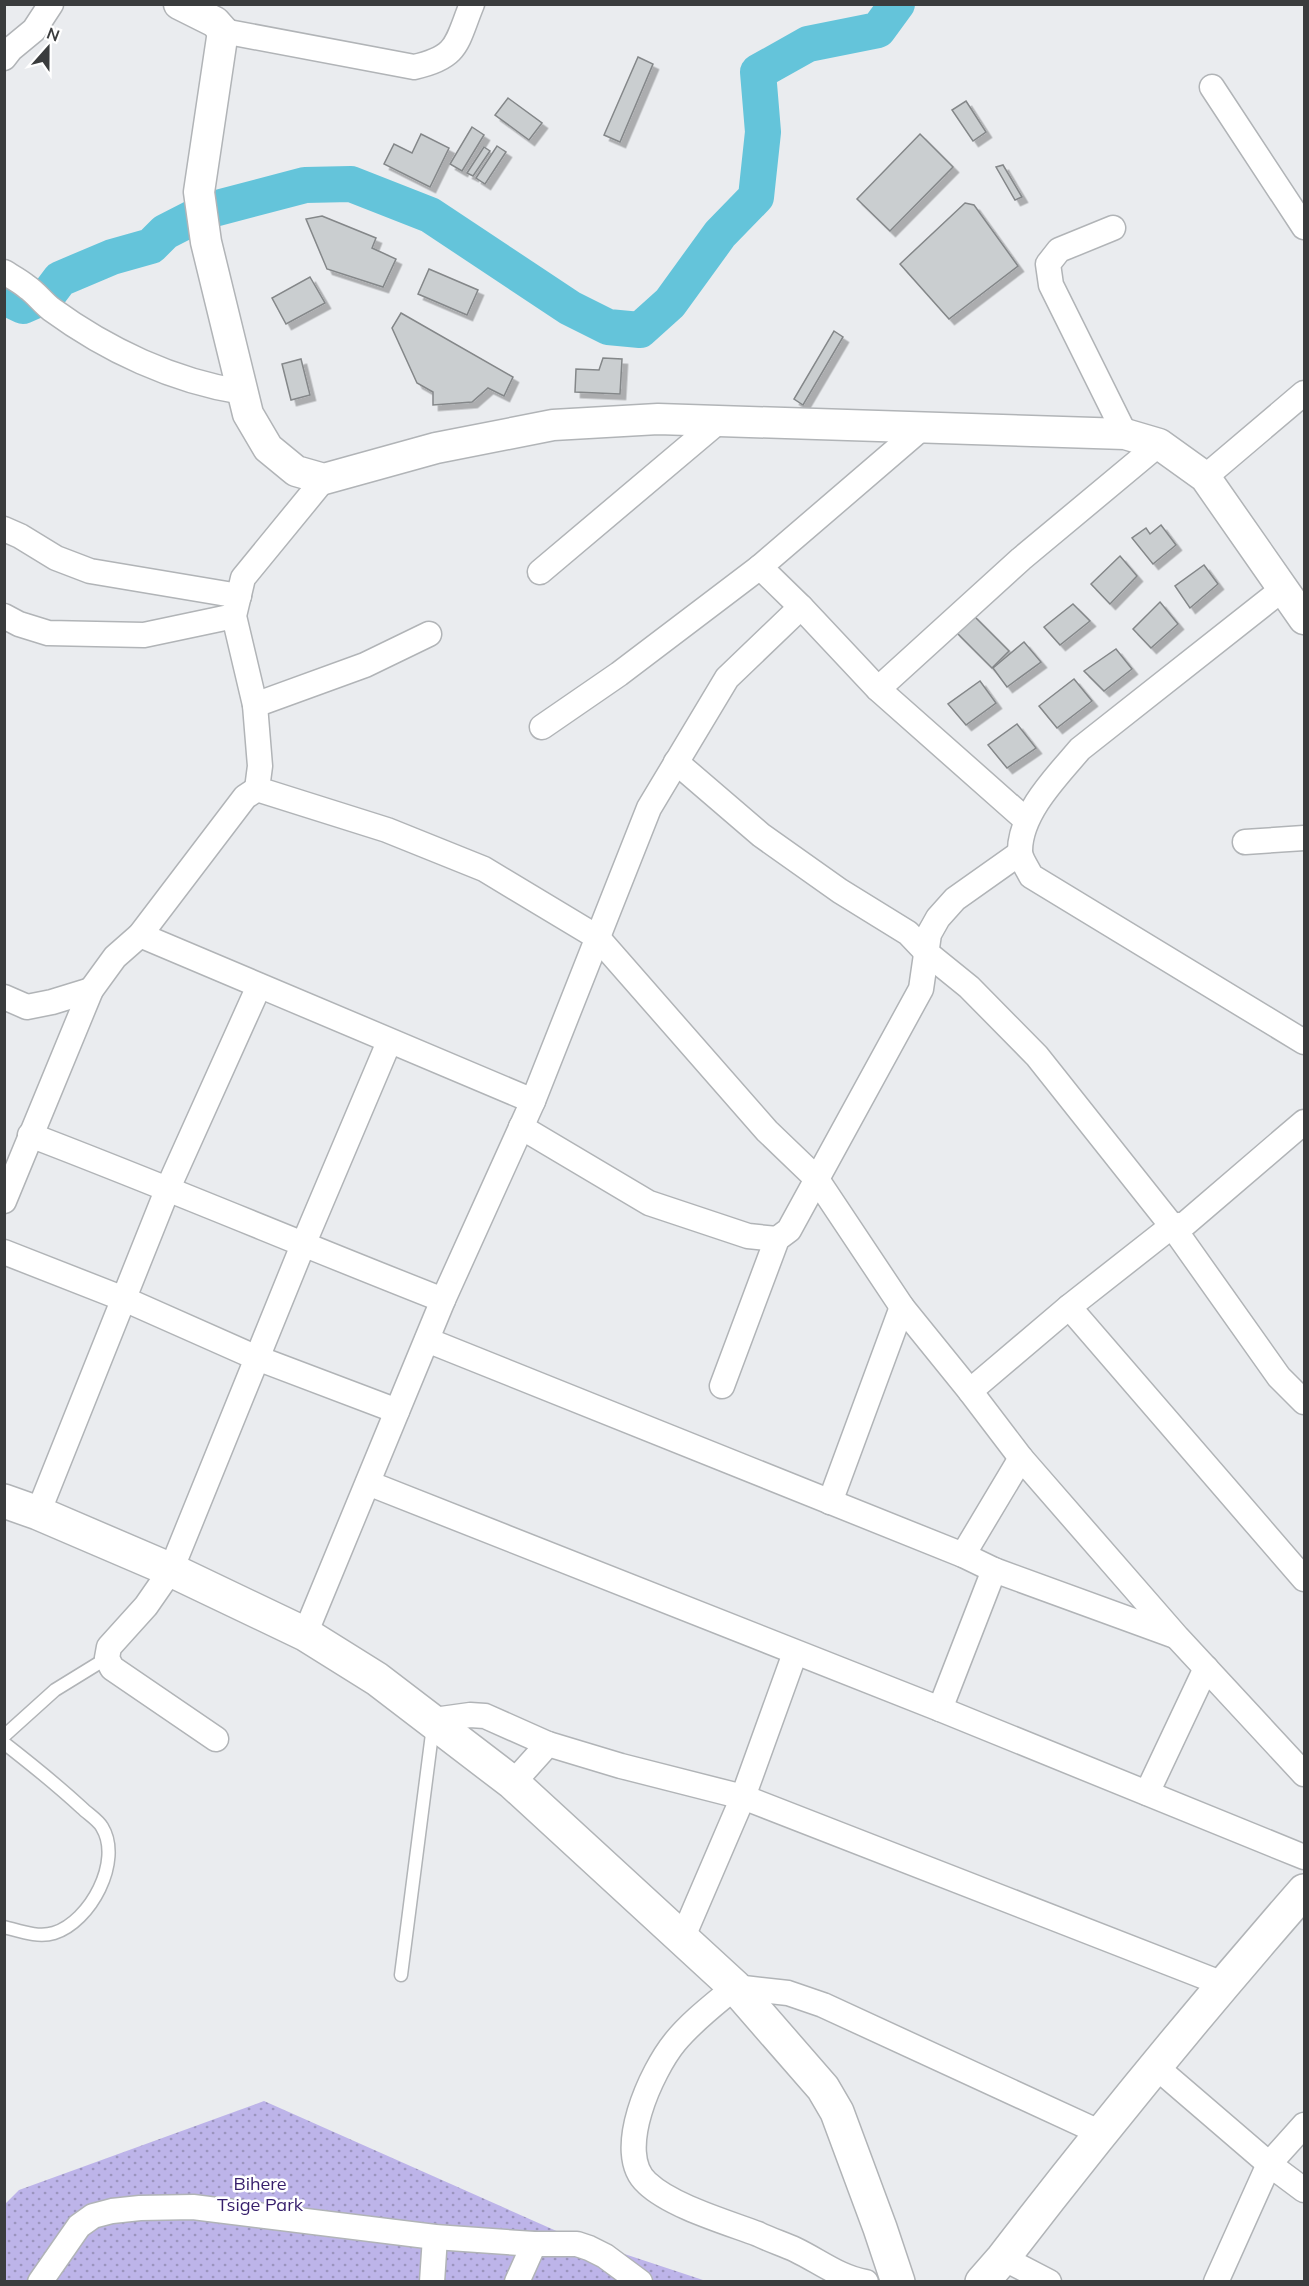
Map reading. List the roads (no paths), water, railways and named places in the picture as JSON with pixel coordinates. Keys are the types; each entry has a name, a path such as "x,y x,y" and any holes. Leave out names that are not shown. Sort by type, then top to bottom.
{"main road":[{"path":"4,1501 38,1513 171,1570 305,1634 377,1679 434,1720 513,1783 735,1987 823,2088 837,2112 898,2282"},
{"path":"982,2282 1155,2066 1305,1891"}],"street":[{"path":"4,58 11,49 34,30 51,4"},
{"path":"179,4 219,19 414,67 436,62 453,50 472,4"},
{"path":"219,19 199,192 206,242 248,414 268,448 296,471 324,479 436,448 553,425 657,419 1125,434 1159,444 1205,477 1305,619"},
{"path":"1212,87 1305,228"},
{"path":"1113,228 1059,250 1048,264 1051,285 1125,434"},
{"path":"4,272 28,288 49,308 119,352 183,378 215,388 242,392"},
{"path":"1205,477 1305,393"},
{"path":"540,572 719,421"},
{"path":"542,727 619,674 760,567 923,427"},
{"path":"878,689 1022,559 1159,444"},
{"path":"4,1201 91,990 115,957 140,935 245,797 257,789 260,766 255,705 236,606 243,578 324,479"},
{"path":"4,529 56,558 90,571 236,606"},
{"path":"760,567 878,689 1026,820"},
{"path":"1284,588 1080,749 1026,820 1020,853 1031,876 1305,1042"},
{"path":"4,616 19,624 48,633 144,635 236,606"},
{"path":"305,1634 443,1300 533,1101 649,808 726,678 801,607"},
{"path":"255,705 365,665 429,634"},
{"path":"676,762 761,835 840,891 908,933 927,953 969,987 1037,1056 1172,1226 1279,1377 1305,1402"},
{"path":"257,789 387,830 484,869 597,937 767,1131 816,1178 903,1307 1021,1458 1177,1637 1305,1774"},
{"path":"1245,842 1305,838"},
{"path":"722,1386 777,1239 789,1230 921,989 929,934 938,918 955,899 1020,853"},
{"path":"140,935 533,1101"},
{"path":"38,1513 168,1188 259,986"},
{"path":"4,997 27,1007 91,990"},
{"path":"216,1739 112,1668 106,1658 109,1647 146,1606 171,1570 303,1245 389,1042"},
{"path":"521,1127 649,1203 748,1236 777,1239"},
{"path":"970,1391 1069,1307 1172,1226 1185,1224 1302,1130"},
{"path":"30,1135 168,1188 303,1245 443,1300"},
{"path":"4,1252 124,1299 257,1358 397,1411"},
{"path":"830,1502 903,1307"},
{"path":"1069,1307 1305,1579"},
{"path":"427,1340 963,1555 994,1570 1177,1637"},
{"path":"963,1555 1021,1458"},
{"path":"368,1484 940,1709 1305,1857"},
{"path":"940,1709 994,1570"},
{"path":"682,1939 743,1797 795,1653"},
{"path":"1147,1793 1206,1668"},
{"path":"434,1720 470,1715 485,1716 548,1744 621,1766 743,1797 1223,1984"},
{"path":"513,1783 548,1744"},
{"path":"866,2282 840,2274 796,2250 679,2202 652,2187 637,2170 633,2155 635,2136 648,2088 673,2044 735,1987 788,1993 823,2006 1101,2133"},
{"path":"1155,2066 1269,2164 1305,2190"},
{"path":"1216,2282 1269,2164 1305,2125"},
{"path":"40,2282 79,2226 93,2216 112,2211 194,2207 435,2236 534,2244 577,2244 590,2248 640,2282"},
{"path":"432,2282 435,2236"},
{"path":"517,2282 534,2244"},
{"path":"1003,2258 1048,2282"}],"lane":[{"path":"4,1736 55,1690 106,1658"},
{"path":"400,1975 434,1720"},
{"path":"4,1743 53,1781 102,1826 109,1847 108,1870 99,1891 77,1919 54,1933 30,1934 4,1927"}],"waterway":[{"path":"4,297 23,306 48,295 60,279 112,257 151,246 165,232 206,211 305,185 351,184 430,215 570,308 608,327 640,330 670,303 720,234 756,197 763,132 758,72 808,44 878,30 897,4"}],"park label":[{"name":"Bihere Tsige Park","path":"260,2194"}]}
